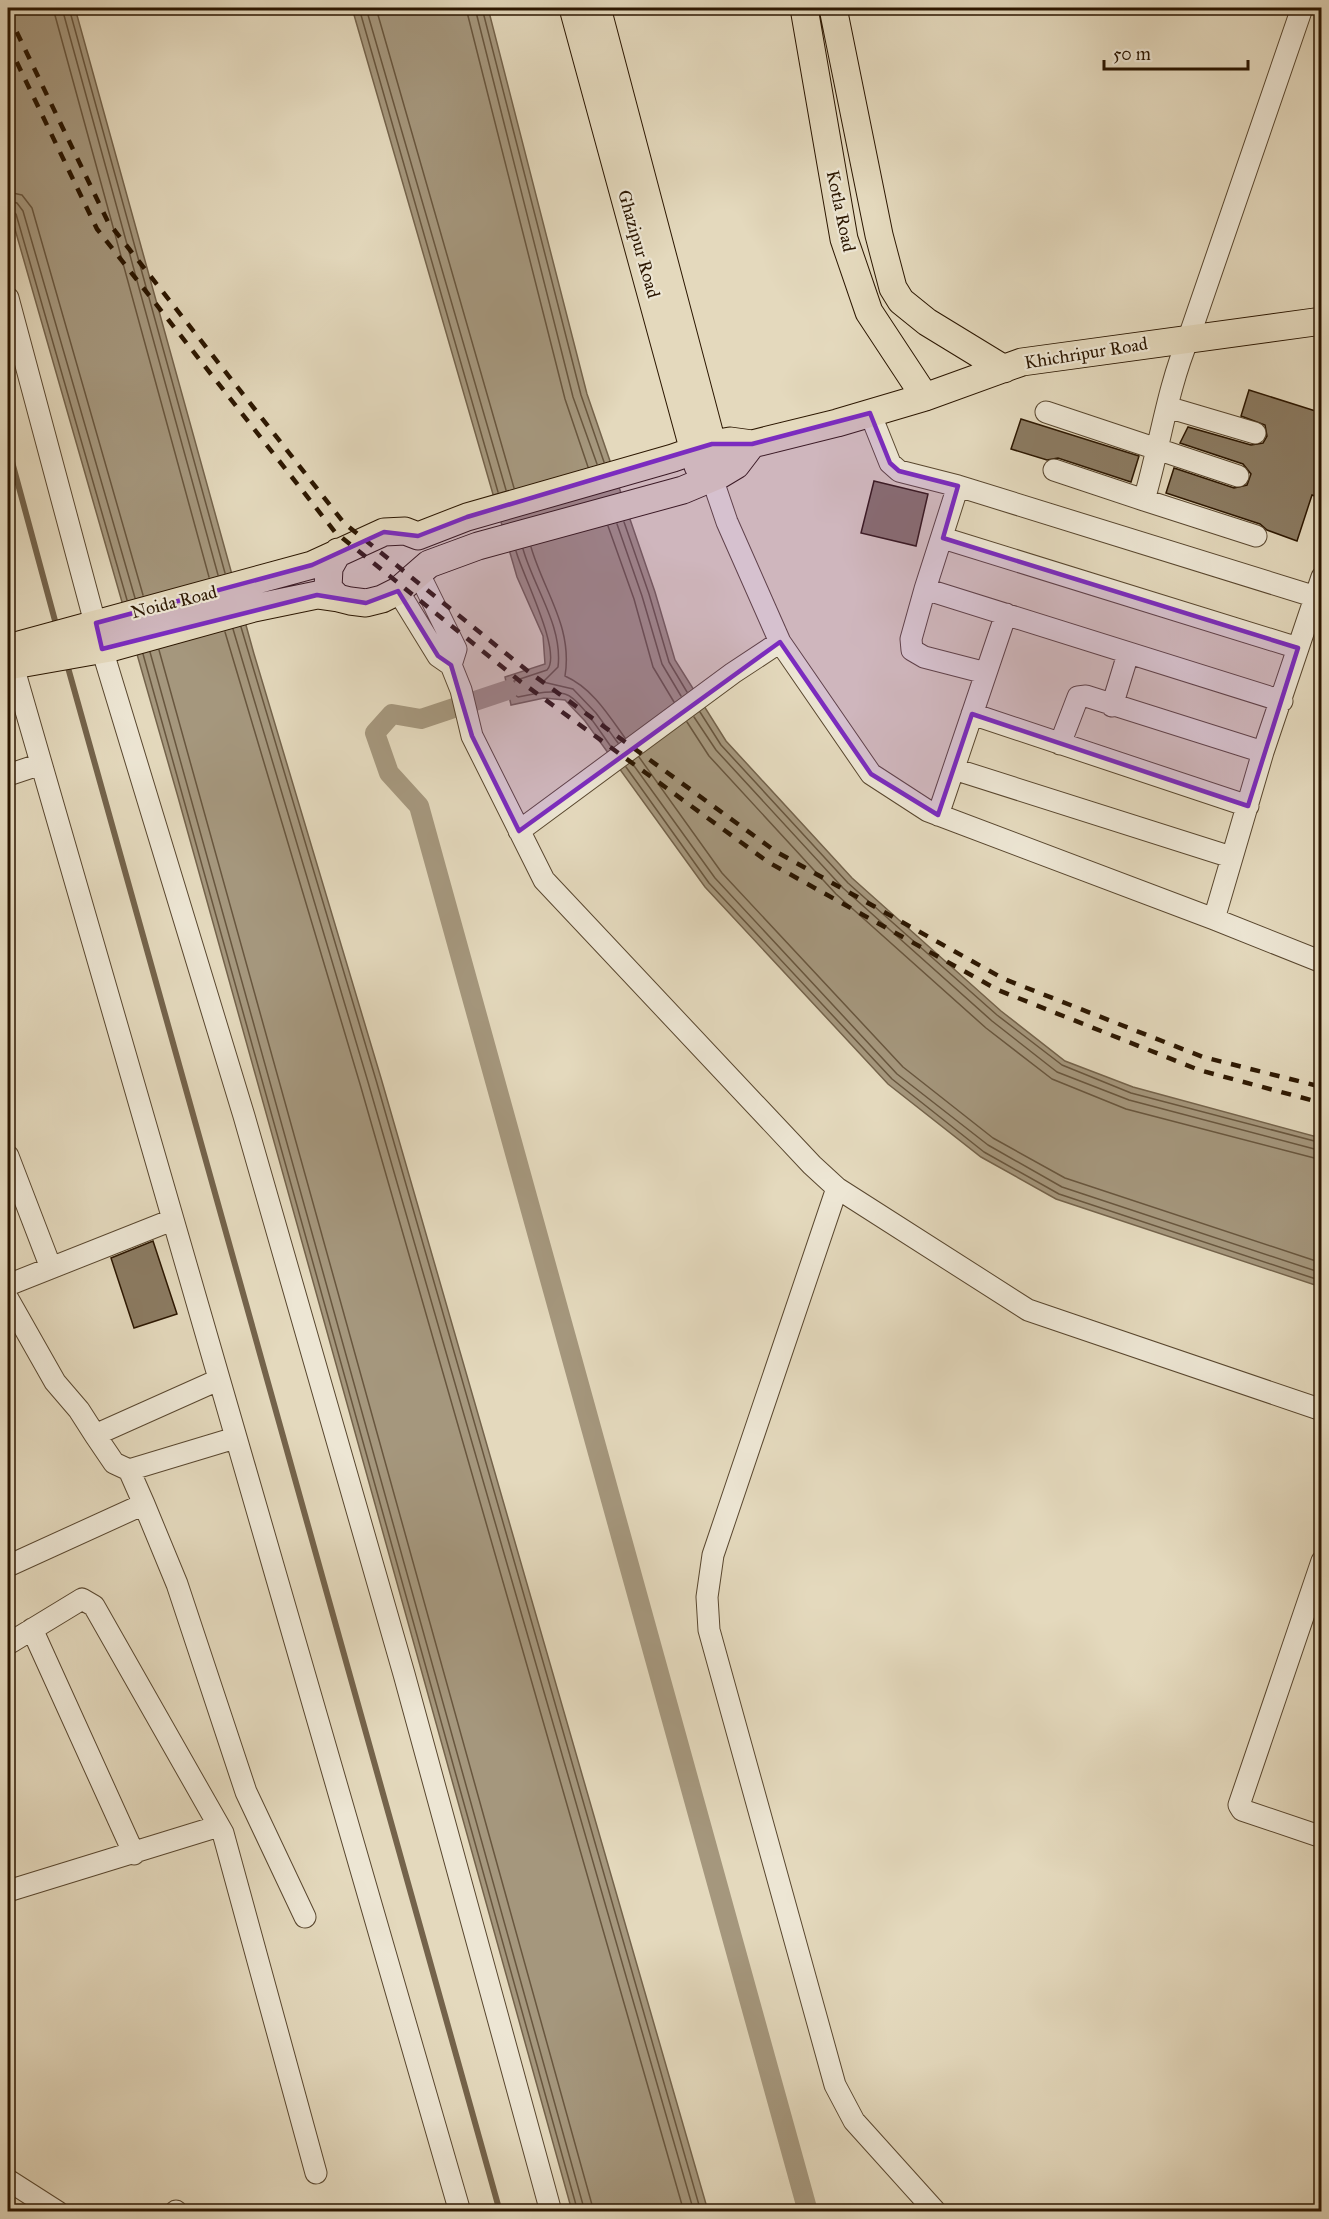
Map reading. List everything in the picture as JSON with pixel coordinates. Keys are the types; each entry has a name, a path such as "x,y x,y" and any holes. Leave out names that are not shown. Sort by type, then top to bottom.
{"main road":[{"name":"Ghazipur Road","path":"573,8 669,352 693,451 705,481"},
{"name":"Ghazipur Road","path":"597,8 693,451"},
{"name":"Kotla Road","path":"804,8 842,229 869,312 925,397"},
{"name":"Kotla Road","path":"833,8 879,235 893,288 901,300 927,322 1004,369"},
{"path":"869,312 901,300"},
{"name":"Khichripur Road","path":"418,536 467,517 693,451 730,441 752,444 925,397 1022,362 1189,337 1322,321"},
{"path":"424,569 427,551 418,536 405,531 384,532 338,552 329,568 326,581 328,588 338,598 366,603 398,591 424,569 478,546 705,481 736,465 752,444"},
{"name":"Noida Road","path":"19,657 250,596 338,552"},
{"name":"Noida Road","path":"250,596 317,595 338,598"}],"street":[{"path":"1144,500 1176,369 1302,8"},
{"path":"8,298 94,637 250,1139 404,1674 551,2211"},
{"path":"1167,407 1255,433"},
{"path":"870,412 890,463 899,471 1319,587 1263,752 1214,918"},
{"path":"1046,412 1238,476"},
{"path":"1054,470 1256,536"},
{"path":"705,481 727,522 780,642 871,774 938,815 1214,918 1322,962"},
{"path":"957,486 911,639 912,650 924,657 986,673"},
{"path":"943,538 1298,648"},
{"path":"424,569 456,649 451,664"},
{"path":"925,588 1282,701"},
{"path":"398,591 438,656 451,664 461,690 472,736 544,880 812,1165 837,1188 1029,1310 1322,1410"},
{"path":"938,815 1006,614"},
{"path":"519,831 732,673 780,642"},
{"path":"1112,706 1128,654"},
{"path":"19,657 41,764 460,2211"},
{"path":"1060,744 1078,697 1086,696 1263,752"},
{"path":"972,714 1248,806"},
{"path":"8,776 41,764"},
{"path":"954,769 1231,857"},
{"path":"8,1156 51,1268"},
{"path":"837,1188 713,1555 707,1597 709,1630 835,2085 854,2121 936,2211"},
{"path":"8,1285 172,1220"},
{"path":"8,1299 55,1382 79,1410 114,1463 129,1470 177,1584 246,1792 305,1917"},
{"path":"95,1436 218,1380"},
{"path":"129,1470 235,1438"},
{"path":"8,1566 144,1504"},
{"path":"1322,1561 1239,1805 1242,1810 1322,1837"},
{"path":"8,1644 82,1599 94,1606 219,1826 316,2173"},
{"path":"32,1629 134,1854"},
{"path":"8,1891 219,1826"},
{"path":"8,2180 58,2211"}],"highlighted area":[{"path":"870,413 890,463 899,471 958,486 943,538 1298,648 1248,806 972,714 938,815 871,774 780,642 519,831 472,736 451,665 438,656 398,591 366,603 317,595 102,649 96,623 312,565 384,532 418,536 467,517 712,444 752,444"}],"water":[{"path":"8,8 75,8 254,654 381,1078 708,2211 572,2211 178,797 8,205"},
{"path":"352,8 488,8 587,394 655,592 675,660 726,741 852,878 1001,1011 1065,1061 1133,1087 1321,1138 1321,1287 1056,1199 981,1157 888,1084 705,887 585,721 565,700 544,698 511,705 505,677 545,664 543,636 517,577"}],"building":[{"path":"1249,390 1322,413 1322,477 1315,496 1312,495 1297,541 1267,530 1260,524 1166,493 1174,468 1234,488 1247,485 1251,474 1243,464 1180,443 1188,427 1251,445 1263,443 1267,436 1265,425 1241,416"},
{"path":"1021,419 1139,456 1131,482 1058,458 1047,460 1011,449"},
{"path":"874,481 928,494 916,546 861,533"},
{"path":"153,1241 177,1314 134,1328 111,1258"}],"waterway":[{"path":"8,447 57,628"},
{"path":"67,664 500,2212"},
{"path":"508,690 421,719 392,714 375,733 389,773 419,806 808,2212"}],"railway":[{"path":"8,14 108,222 344,523 529,672 775,851 1004,979 1203,1057 1322,1087"},
{"path":"8,44 97,229 335,532 521,682 768,862 998,990 1199,1070 1322,1103"}]}
